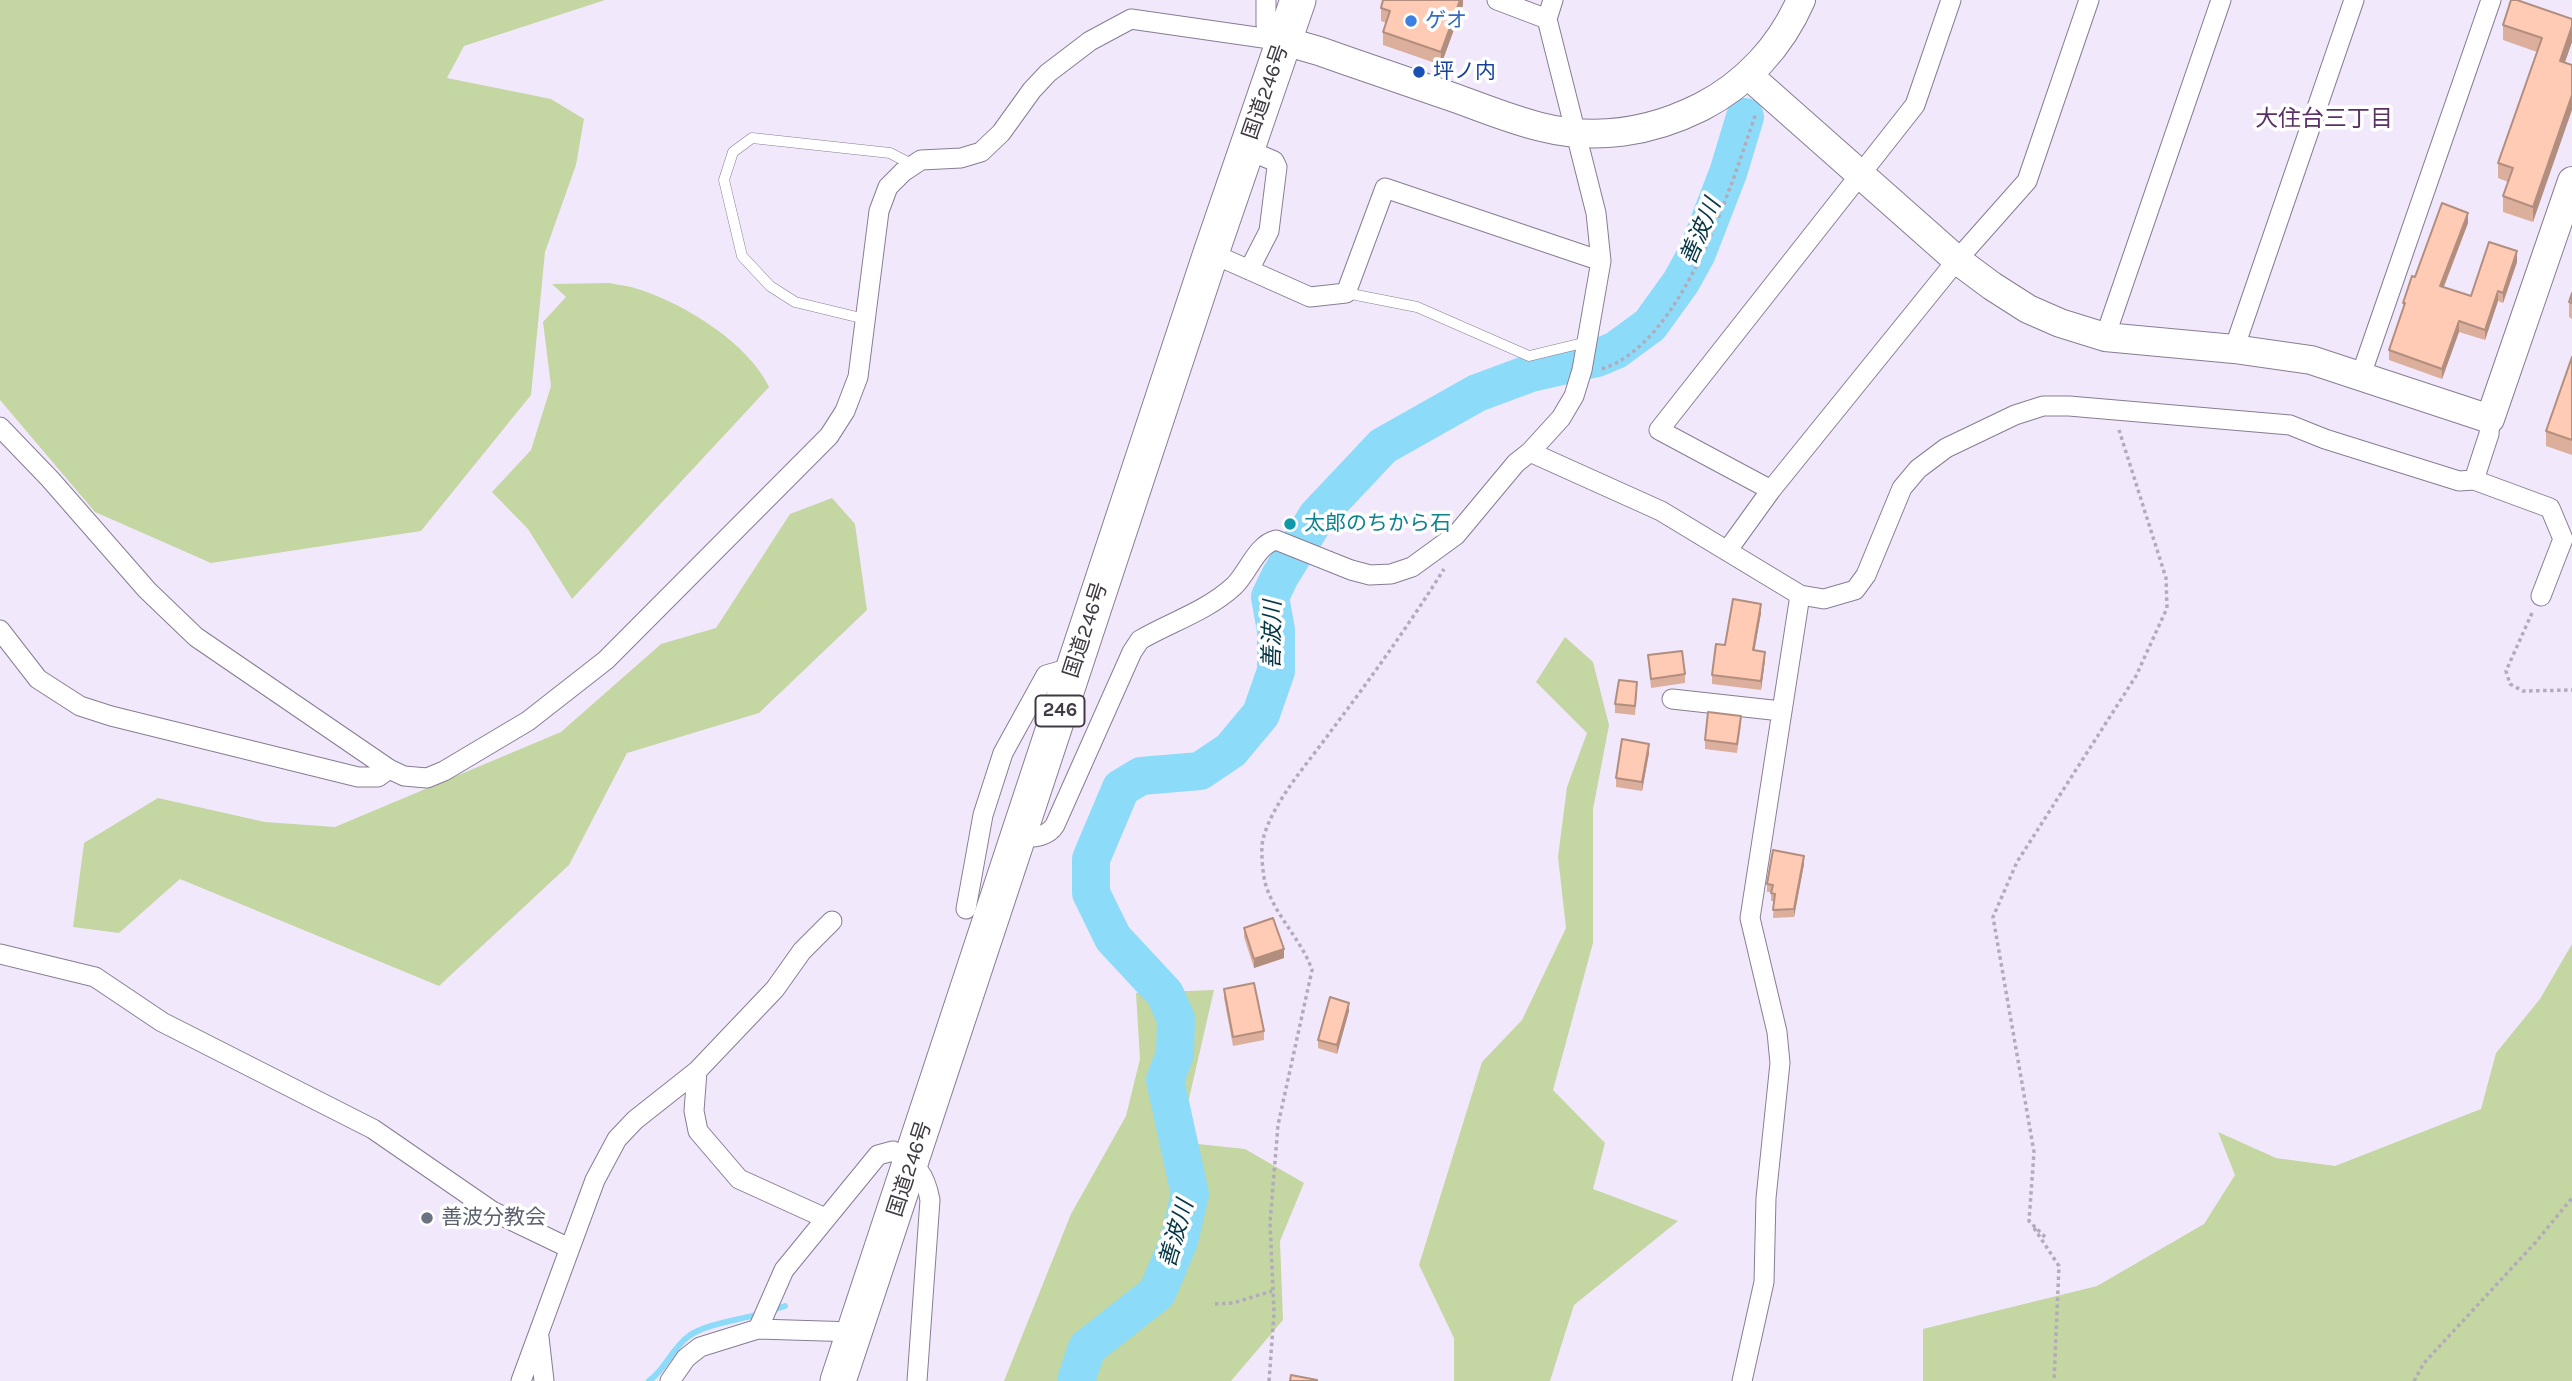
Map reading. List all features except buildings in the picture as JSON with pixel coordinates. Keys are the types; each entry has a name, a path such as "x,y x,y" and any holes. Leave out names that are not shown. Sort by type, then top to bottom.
{"highway":[{"name":"国道246号","path":"838,1381 1246,149 1275,33 1298,0"}],"street":[{"path":"1266,0 1275,33"},
{"path":"1019,838 1051,832 1132,652 1140,640 1225,594 1241,579 1268,542 1276,540 1370,575 1391,574 1412,567 1456,535 1516,463 1562,418 1574,396 1584,360 1601,261 1596,213 1550,9 1497,0"},
{"path":"0,427 148,590 196,637 389,769 404,776 427,778 444,771 528,721 606,660 829,436 845,411 858,377 879,211 888,187 903,172 921,160 961,158 981,152 1000,133 1048,73 1090,41 1131,19 1275,33 1319,51 1542,128 1616,134 1662,124 1715,100 1748,75 1774,46 1801,0"},
{"path":"1771,490 1659,430 1914,104 1951,0"},
{"path":"1727,551 1771,490 1957,260 2027,181 2089,0"},
{"path":"2105,337 2221,0"},
{"path":"2234,349 2354,0"},
{"path":"2361,375 2491,0"},
{"path":"1748,75 1957,260 2028,309 2060,323 2105,337 2311,359 2490,419"},
{"path":"1246,149 1274,161 1277,167 1269,231 1249,270"},
{"path":"2474,480 2489,434 2490,419 2572,181"},
{"path":"1211,253 1310,297 1346,293 1385,188 1601,261"},
{"path":"1530,452 1661,510 1800,595 1824,599 1854,590 1866,575 1902,488 1918,469 1946,448 2015,415 2043,406 2069,406 2290,425 2459,481 2474,480 2550,509 2563,539 2541,596"},
{"path":"1742,1381 1764,1282 1766,1198 1780,1063 1777,1032 1750,918 1800,595"},
{"path":"0,630 38,679 80,706 358,777 378,777 389,769"},
{"path":"966,909 983,816 1003,753 1046,675 1074,667"},
{"path":"1672,699 1781,711"},
{"path":"521,1381 595,1180 617,1139 697,1071 775,989 802,951 832,921"},
{"path":"0,954 95,977 162,1022 373,1129 492,1211 569,1248"},
{"path":"697,1071 694,1111 698,1131 738,1179 825,1218"},
{"path":"758,1329 784,1270 878,1155 893,1151 912,1162 927,1180 930,1200 917,1381"},
{"path":"670,1381 685,1359 700,1347 758,1329 855,1332"},
{"path":"539,1332 544,1381"}],"lane":[{"path":"865,319 795,302 770,286 742,256 724,180 733,152 752,138 890,153 913,165"},
{"path":"1346,293 1416,307 1529,356 1584,360"}],"path":[{"path":"1584,360 1613,366 1637,348 1671,308 1696,267 1721,212 1758,108"},
{"path":"2054,1381 2059,1266 2029,1221 2034,1152 1993,917 2017,862 2136,676 2168,608 2166,578 2113,411"},
{"path":"1269,1381 1274,1312 1270,1223 1278,1125 1312,970 1308,957 1268,894 1263,873 1263,839 1274,813 1292,784 1410,625 1454,554 1456,535"},
{"path":"2541,596 2506,671 2510,684 2523,691 2572,690"},
{"path":"2414,1381 2424,1363 2535,1243 2572,1198"},
{"path":"2029,1221 2045,1237"},
{"path":"1215,1304 1233,1303 1272,1291"}],"green space":[{"path":"0,0 605,0 464,46 447,78 551,99 584,119 576,165 545,252 531,395 421,531 211,563 95,512 0,400"},
{"path":"609,283 641,290 696,316 746,355 769,387 572,599 528,529 492,492 531,450 551,386 543,322 566,297 552,284"},
{"path":"832,498 855,524 867,610 759,713 627,753 569,865 439,986 180,879 119,933 73,927 84,843 158,798 265,822 335,827 561,732 661,644 716,628 790,514"},
{"path":"1565,637 1593,662 1609,725 1593,809 1593,943 1553,1090 1605,1143 1593,1189 1678,1221 1574,1305 1550,1381 1454,1381 1454,1338 1419,1265 1482,1062 1522,1020 1566,928 1558,857 1567,787 1587,733 1536,682"},
{"path":"2572,944 2572,1381 1923,1381 1923,1329 2097,1286 2204,1224 2235,1175 2218,1132 2276,1158 2335,1166 2481,1109 2496,1053 2540,999"},
{"path":"1214,990 1179,1142 1245,1149 1304,1183 1280,1241 1283,1320 1231,1381 1004,1381 1071,1214 1126,1116 1140,1059 1136,993"}],"waterway":[{"name":"善波川","path":"1076,1381 1087,1348 1157,1293 1179,1241 1190,1194 1165,1080 1175,1054 1176,1019 1165,994 1113,938 1091,893 1091,859 1121,788 1141,776 1200,771 1231,750 1261,714 1276,671 1276,630 1270,597 1317,516 1383,446 1477,393 1531,373 1597,358 1616,350 1650,325 1681,282 1697,253 1728,173 1745,117"},
{"path":"772,1310 785,1306"},
{"path":"649,1381 689,1336 713,1325 759,1314"}],"place":[{"name":"ゲオ","path":"1411,21"},
{"name":"坪ノ内","path":"1419,72"},
{"name":"太郎のちから石","path":"1290,524"},
{"name":"善波分教会","path":"427,1218"}],"district":[{"name":"大住台三丁目","path":"2324,119"}]}
